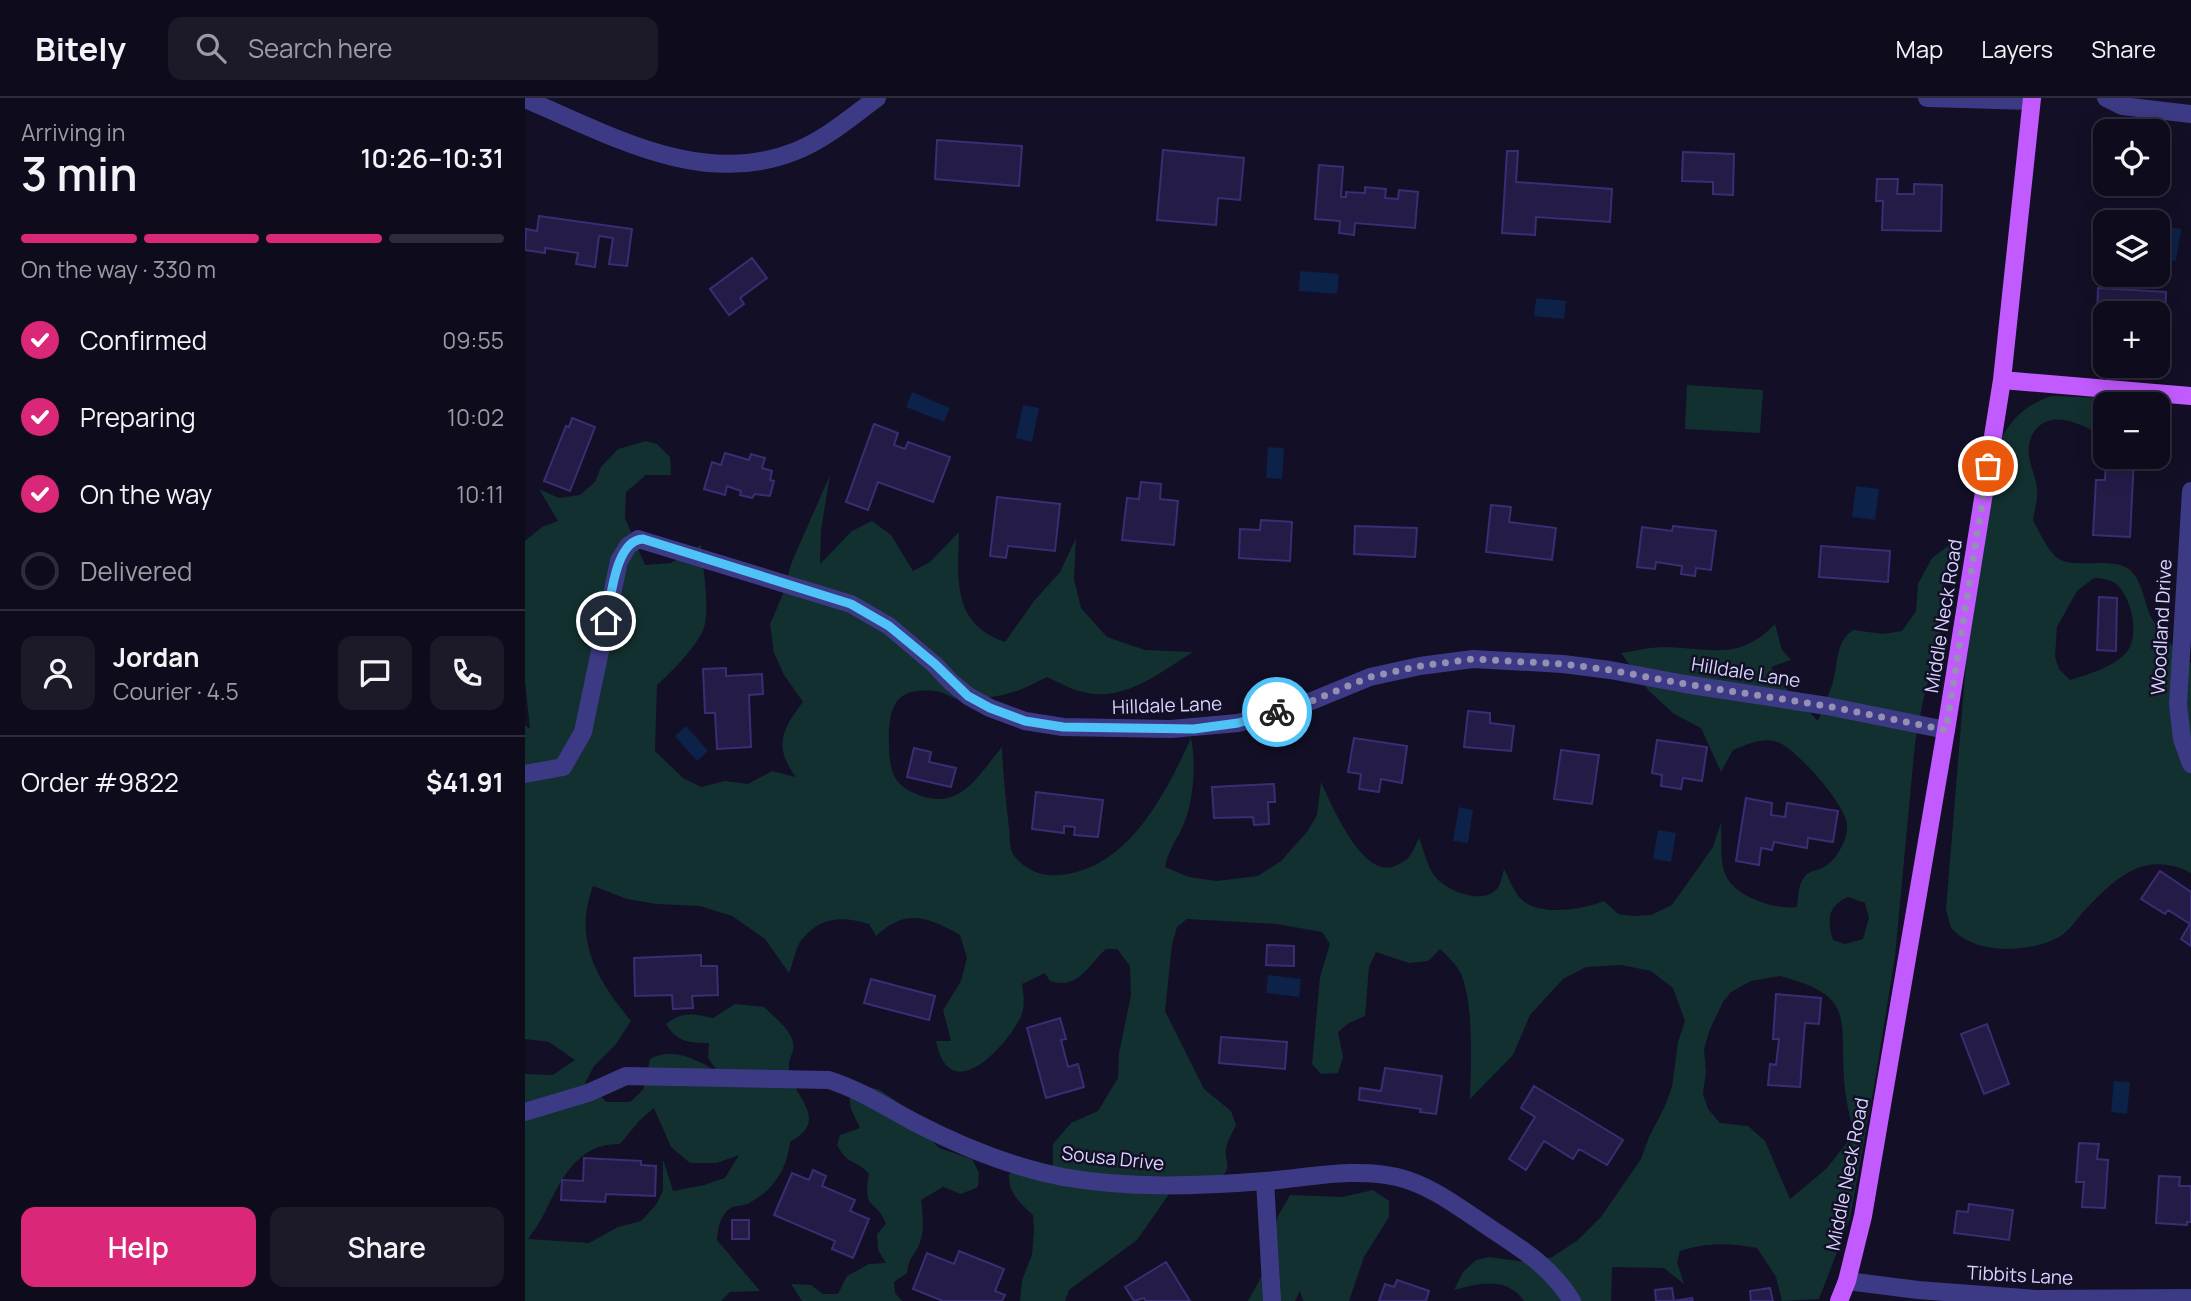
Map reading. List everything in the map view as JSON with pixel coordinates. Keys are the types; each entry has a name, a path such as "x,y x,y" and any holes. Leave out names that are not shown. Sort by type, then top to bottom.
{"main road":[{"name":"Middle Neck Road","path":"1839,1301 1847,1282 1863,1216 1946,730 2002,380 2031,99"},
{"path":"2002,380 2191,396"}],"street":[{"path":"525,99 640,147 683,161 735,165 794,152 818,140 877,98"},
{"path":"1927,98 2031,99"},
{"path":"2106,98 2122,106 2191,114"},
{"name":"Woodland Drive","path":"2191,491 2178,704 2182,739 2191,764"},
{"name":"Hilldale Lane","path":"525,774 563,767 583,732 619,561 632,542 643,539 851,604 889,626 968,696 990,708 1025,721 1063,727 1174,729 1238,723 1297,707 1370,677 1420,666 1473,659 1563,664 1610,670 1827,706 1946,730"},
{"name":"Sousa Drive","path":"525,1112 588,1093 626,1076 829,1080 852,1087 961,1144 1001,1159 1062,1176 1163,1186 1381,1174 1416,1183 1439,1195 1534,1256 1559,1281 1572,1301"},
{"path":"1265,1181 1272,1301"},
{"name":"Tibbits Lane","path":"1847,1282 2058,1300 2191,1297"}],"green space":[{"path":"1687,385 1763,390 1760,433 1685,429"},
{"path":"2052,396 2093,398 2093,430 2056,419 2037,428 2030,441 2030,460 2037,488 2033,520 2043,540 2056,557 2063,561 2113,564 2130,570 2141,586 2156,626 2191,663 2191,873 2174,866 2159,864 2132,870 2108,887 2059,937 2034,946 2004,949 1976,944 1963,938 1953,930 1946,910 1966,662 1999,443 2020,414 2034,403","holes":["2094,578 2108,580 2121,589 2130,607 2133,628 2130,647 2113,663 2070,680 2059,669 2055,657 2057,627 2077,591"]},
{"path":"646,441 657,444 670,457 671,475 646,475 626,492 625,518 645,565 671,563 701,545 706,595 705,624 692,648 657,685 655,751 683,778 701,787 725,781 748,784 772,771 796,777 784,756 783,738 790,721 803,702 784,675 774,653 770,624 783,594 791,564 830,475 821,530 820,564 852,531 872,521 891,535 913,571 930,562 959,532 959,582 966,611 975,624 987,634 1005,642 1034,601 1060,572 1076,538 1074,579 1081,608 1107,637 1145,650 1193,652 1143,683 1116,693 1083,692 1047,677 1007,694 960,699 940,692 924,691 912,692 896,702 890,722 890,762 895,778 908,790 925,797 952,797 973,782 1002,747 1011,848 1017,859 1027,868 1052,875 1083,870 1105,859 1124,844 1141,825 1170,782 1191,738 1194,769 1190,801 1185,821 1165,867 1189,877 1216,881 1258,876 1281,861 1307,832 1317,815 1321,782 1340,822 1371,862 1383,867 1395,866 1412,853 1419,838 1433,874 1438,880 1464,894 1490,894 1498,887 1504,869 1520,898 1537,908 1572,909 1604,901 1618,914 1633,916 1651,915 1672,905 1713,847 1721,822 1723,865 1732,885 1759,901 1779,907 1797,907 1803,879 1833,860 1843,843 1847,826 1845,817 1831,793 1798,757 1780,743 1762,741 1733,750 1721,772 1701,728 1674,714 1648,690 1621,653 1659,647 1710,650 1736,648 1762,636 1775,624 1782,650 1791,660 1771,667 1787,689 1818,721 1832,685 1840,648 1847,635 1853,630 1883,634 1902,631 1916,611 1918,584 1932,558 1956,540 1947,578 1945,617 1915,743 1895,957 1875,1081 1850,1218 1819,1299 1782,1301 1776,1277 1757,1248 1728,1244 1680,1251 1677,1262 1684,1284 1664,1268 1612,1267 1611,1301 1524,1301 1509,1288 1492,1283 1454,1290 1463,1272 1476,1260 1489,1257 1526,1262 1552,1257 1578,1240 1601,1217 1641,1159 1672,1087 1678,1042 1685,1021 1673,988 1651,971 1621,965 1586,967 1563,979 1530,1015 1513,1055 1470,1099 1471,1035 1468,1001 1461,974 1440,949 1428,961 1409,963 1376,952 1369,967 1365,1016 1349,1023 1338,1032 1343,1057 1338,1073 1321,1074 1312,1064 1320,977 1330,944 1322,932 1277,924 1187,919 1177,927 1172,945 1165,1011 1204,1089 1231,1111 1236,1125 1227,1146 1227,1170 1221,1177 1181,1177 1137,1240 1069,1290 1065,1301 1020,1301 1022,1280 1032,1255 1033,1215 1013,1192 1009,1174 1018,1168 1053,1165 1053,1144 1071,1123 1098,1111 1118,1078 1119,1053 1131,995 1130,966 1117,949 1106,949 1082,975 1068,982 1050,981 1045,973 1022,984 1022,1013 1000,1047 975,1067 963,1071 952,1070 943,1060 936,1041 951,1041 943,1010 961,981 967,958 960,935 917,918 897,922 876,936 869,924 831,920 815,927 800,942 789,973 765,939 732,916 700,906 656,904 627,899 593,886 587,906 587,942 599,975 631,1021 616,1044 594,1066 585,1083 607,1102 630,1102 643,1090 650,1059 659,1055 685,1056 718,1072 708,1058 709,1043 695,1043 679,1038 666,1024 677,1017 688,1015 713,1018 735,1004 764,1007 793,1040 789,1066 791,1077 809,1116 808,1124 802,1133 790,1142 782,1170 766,1192 745,1205 733,1207 722,1217 719,1226 717,1240 760,1291 730,1292 721,1301 525,1301 525,1074 553,1075 575,1060 549,1042 525,1039 525,725 530,729 525,682 525,541 542,527 558,521 539,489 559,498 580,495 595,482 601,467 618,449","holes":["1848,897 1865,903 1869,918 1863,939 1845,944 1833,940 1830,915 1836,905","1780,976 1821,992 1832,1001 1842,1024 1845,1087 1854,1134 1826,1169 1790,1199 1765,1141 1748,1126 1720,1123 1708,1109 1703,1094 1706,1072 1704,1049 1710,1029 1731,992 1751,981","654,1108 671,1147 690,1163 717,1163 739,1155 725,1178 673,1191 663,1159 663,1191 656,1205 641,1221 618,1227 589,1243 528,1239 573,1165 593,1150 605,1145 620,1144"]},
{"path":"865,1086 880,1090 896,1101 939,1148 972,1159 979,1173 978,1187 961,1194 943,1187 921,1200 922,1236 907,1273 894,1282 895,1293 902,1301 802,1301 791,1284 811,1285 823,1294 838,1294 847,1276 869,1264 886,1263 878,1250 877,1234 886,1224 869,1200 869,1174 845,1156 837,1145 840,1135 860,1128 851,1109 849,1095"},
{"path":"1373,1190 1389,1201 1389,1217 1364,1257 1349,1301 1303,1301 1300,1291 1295,1301 1248,1301 1264,1272 1278,1216 1290,1195 1342,1197"}],"water":[{"path":"2170,227 2181,229 2176,261 2170,260"},
{"path":"1300,271 1339,274 1337,294 1299,291"},
{"path":"1536,298 1566,301 1564,319 1534,316"},
{"path":"912,392 950,408 944,422 906,407"},
{"path":"1023,405 1039,408 1032,442 1016,438"},
{"path":"1268,447 1284,448 1282,479 1266,478"},
{"path":"1856,486 1879,489 1875,520 1852,517"},
{"path":"686,726 708,751 697,761 675,736"},
{"path":"1459,807 1473,810 1468,843 1453,841"},
{"path":"1658,830 1676,833 1671,862 1653,859"},
{"path":"1268,975 1301,979 1299,997 1266,993"},
{"path":"2114,1081 2130,1082 2127,1114 2111,1112"}],"building":[{"path":"937,140 1022,146 1019,186 935,179"},
{"path":"1163,150 1244,158 1240,200 1218,198 1216,225 1157,220"},
{"path":"1507,151 1518,151 1516,182 1612,189 1610,222 1536,217 1535,235 1502,233"},
{"path":"1683,152 1734,154 1733,195 1713,194 1713,182 1682,181"},
{"path":"1319,165 1343,167 1341,197 1346,197 1346,192 1365,193 1365,187 1386,189 1385,198 1398,199 1399,190 1418,192 1415,228 1355,223 1354,235 1339,233 1340,221 1315,219"},
{"path":"1877,179 1898,179 1897,194 1914,194 1914,184 1942,185 1941,231 1882,230 1883,201 1876,201"},
{"path":"539,216 632,229 627,266 609,264 613,238 599,236 595,267 576,264 578,253 545,248 545,253 525,250 526,229 537,231"},
{"path":"752,258 767,278 740,298 744,304 729,315 710,289"},
{"path":"2098,288 2166,292 2166,301 2098,301"},
{"path":"572,418 595,427 570,491 544,481 566,426 569,427"},
{"path":"874,424 898,433 894,445 905,449 908,442 950,457 933,502 878,482 868,510 846,502"},
{"path":"725,453 749,460 751,454 765,458 762,468 772,471 770,480 774,481 770,496 755,494 752,498 740,495 741,491 727,486 725,495 704,489 712,462 721,465"},
{"path":"2105,469 2133,469 2130,537 2093,535 2096,480 2105,480"},
{"path":"1141,482 1161,484 1160,499 1178,501 1174,545 1122,540 1127,498 1139,499"},
{"path":"997,497 1060,504 1055,551 1008,546 1006,558 990,556"},
{"path":"1491,505 1511,507 1509,522 1556,528 1552,560 1486,552"},
{"path":"1261,520 1292,522 1290,561 1239,558 1240,529 1260,530"},
{"path":"1355,526 1417,528 1415,557 1354,554"},
{"path":"1673,526 1716,531 1711,570 1696,568 1695,576 1681,574 1682,566 1656,562 1655,569 1637,567 1642,527 1672,531"},
{"path":"1821,546 1890,551 1888,582 1819,577"},
{"path":"2099,597 2117,598 2116,651 2097,650"},
{"path":"726,668 726,676 762,674 763,694 749,695 751,747 717,749 715,713 705,713 703,669"},
{"path":"1468,711 1490,713 1490,723 1514,726 1511,751 1464,747"},
{"path":"1354,738 1407,746 1402,783 1381,779 1379,792 1359,789 1361,774 1348,772"},
{"path":"1657,740 1707,747 1702,781 1683,778 1681,789 1661,786 1662,775 1652,773"},
{"path":"914,748 931,752 929,762 956,768 951,787 907,777"},
{"path":"1561,750 1599,755 1592,804 1554,799"},
{"path":"1274,784 1275,802 1268,802 1269,824 1254,825 1253,817 1214,818 1212,787"},
{"path":"1036,792 1103,800 1098,837 1074,835 1075,827 1064,826 1064,833 1032,829"},
{"path":"1746,798 1772,803 1771,815 1785,817 1787,803 1838,811 1833,842 1808,838 1807,848 1774,842 1772,850 1761,848 1759,865 1736,861"},
{"path":"2160,871 2191,892 2191,946 2181,939 2190,924 2168,910 2165,914 2141,899"},
{"path":"1267,945 1294,946 1294,966 1266,965"},
{"path":"701,955 701,966 717,966 718,995 692,996 693,1008 673,1009 672,995 635,996 634,958"},
{"path":"871,979 935,996 929,1020 864,1003"},
{"path":"1776,994 1821,998 1819,1024 1805,1023 1800,1087 1768,1085 1770,1064 1776,1065 1779,1039 1773,1039"},
{"path":"1060,1018 1066,1039 1061,1040 1068,1067 1078,1064 1084,1087 1046,1098 1027,1028"},
{"path":"1987,1024 2009,1084 1984,1094 1961,1034"},
{"path":"1221,1037 1287,1042 1285,1069 1219,1063"},
{"path":"1385,1068 1442,1076 1436,1114 1420,1112 1421,1109 1359,1100 1360,1088 1381,1091"},
{"path":"1534,1086 1623,1140 1607,1165 1579,1149 1573,1159 1544,1141 1526,1170 1509,1159 1535,1117 1521,1108"},
{"path":"2079,1143 2099,1144 2097,1159 2108,1160 2105,1208 2082,1207 2084,1182 2076,1182"},
{"path":"584,1158 641,1161 641,1165 656,1166 655,1196 606,1194 605,1202 561,1200 562,1180 583,1181"},
{"path":"813,1170 826,1176 822,1186 855,1200 850,1211 869,1219 853,1258 832,1249 835,1241 774,1215 792,1173 809,1180"},
{"path":"2159,1176 2180,1177 2179,1186 2191,1186 2191,1222 2187,1222 2187,1225 2156,1223"},
{"path":"1969,1204 2013,1210 2009,1240 1954,1233 1957,1211 1968,1212"},
{"path":"732,1220 749,1220 749,1239 732,1239"},
{"path":"959,1251 1004,1269 995,1291 1005,1295 1002,1301 943,1301 913,1289 927,1253 954,1264"},
{"path":"1166,1262 1190,1301 1146,1301 1144,1298 1134,1301 1125,1287"},
{"path":"1397,1280 1429,1291 1426,1301 1379,1301 1385,1284 1394,1287"},
{"path":"1672,1288 1674,1301 1656,1301 1655,1290"},
{"path":"1770,1288 1773,1301 1751,1301 1750,1291"}],"way so far":[{"path":"1277,712 1297,707 1370,677 1420,666 1473,659 1563,664 1610,670 1827,706 1946,730 1988,466"}],"route":[{"path":"606,621 619,561 628,545 643,539 851,604 889,626 968,696 990,708 1025,721 1063,727 1194,729 1238,723 1277,712"}]}
